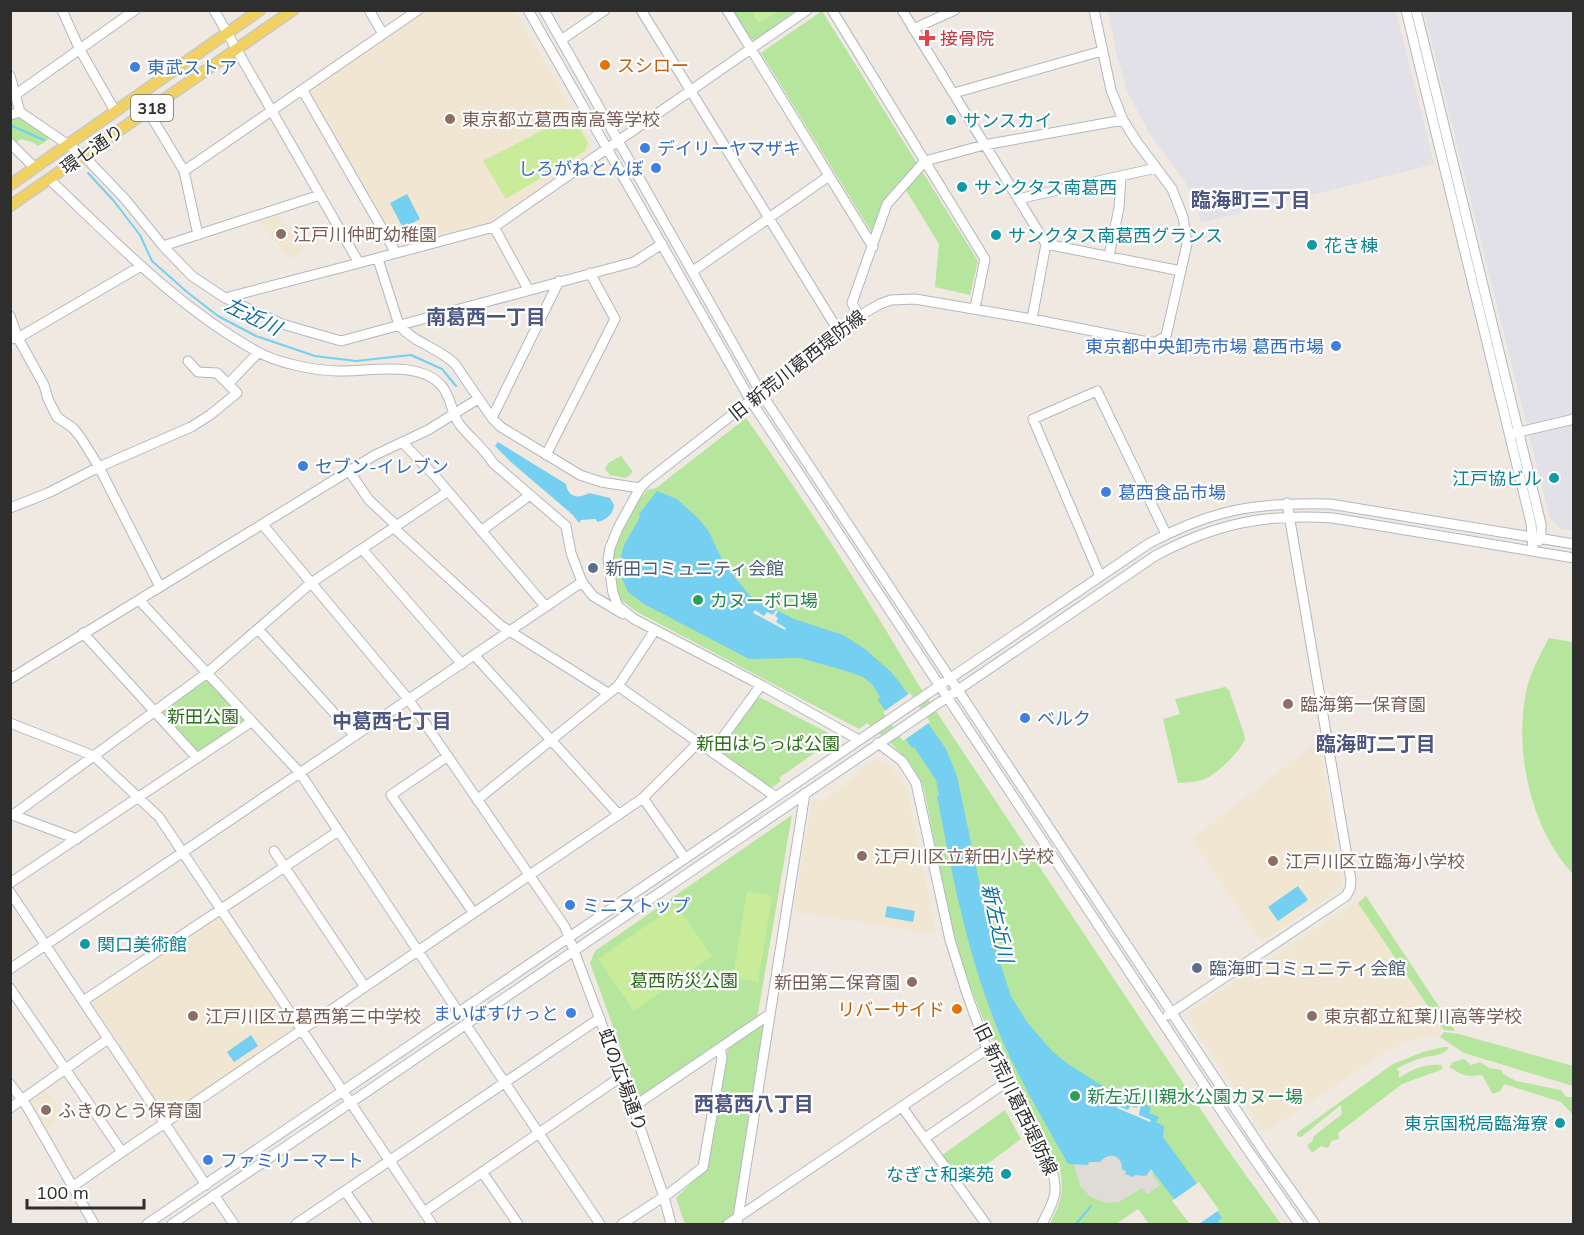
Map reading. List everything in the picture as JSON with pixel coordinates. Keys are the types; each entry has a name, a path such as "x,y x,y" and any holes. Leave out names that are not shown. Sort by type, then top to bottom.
{"main road":[{"name":"環七通り","path":"10,185 260,10"},
{"name":"環七通り","path":"10,206 293,10"}],"street":[{"path":"62,10 80,50 115,111"},
{"path":"15,95 135,10"},
{"path":"214,10 359,263"},
{"path":"369,10 383,34"},
{"path":"184,171 418,10"},
{"path":"528,10 751,401 1234,1131 1299,1224"},
{"path":"544,10 761,393 1263,1152 1315,1224"},
{"path":"561,40 605,10"},
{"path":"641,10 839,332"},
{"path":"727,10 873,247"},
{"path":"225,298 494,228 807,10"},
{"path":"832,10 985,259 975,308"},
{"path":"902,10 1046,244 1032,319"},
{"path":"913,29 955,10"},
{"name":"旧 新荒川葛西堤防線","path":"859,740 761,685 634,619 618,606 613,593 608,560 614,538 640,488 859,316 880,304 901,299 915,299 1156,342 1166,336 1187,244 1183,217 1172,189 1137,142 1111,90 1094,10"},
{"path":"1406,10 1454,188 1514,433 1531,523 1536,537 1533,551"},
{"path":"1416,10 1454,188"},
{"path":"954,93 1102,51"},
{"path":"10,76 15,95 15,114 69,144 83,155 126,199 192,276 225,298 282,324 341,341 634,262 662,244"},
{"path":"303,91 396,253"},
{"path":"148,111 184,171 198,235"},
{"path":"859,316 852,303 887,204 925,161 984,145 1124,120"},
{"path":"10,143 35,168"},
{"path":"1018,199 1156,168"},
{"path":"693,271 829,176"},
{"path":"1109,256 1119,208 1120,177"},
{"path":"50,179 172,294 205,319 258,352 297,365 339,371 395,369 425,374 440,383 450,398 459,424 485,451 493,463 566,526 571,553 582,582 593,597 634,619"},
{"path":"164,246 320,195"},
{"path":"494,228 528,289"},
{"path":"1046,244 1181,272"},
{"path":"378,259 399,326 405,333 455,364 478,399 501,427 580,475 601,482 640,488"},
{"path":"14,338 141,266"},
{"path":"546,456 615,319 590,273"},
{"path":"492,418 559,282"},
{"path":"10,316 14,338 44,385 57,417 73,428 99,466 160,587"},
{"path":"228,384 258,352"},
{"path":"10,508 48,494 99,466 191,427 237,393 217,373 198,372 188,361"},
{"path":"1100,576 1033,419 1097,391 1166,534"},
{"path":"10,679 375,455 455,414 478,399"},
{"path":"1514,433 1574,418"},
{"path":"402,442 435,476 546,607"},
{"path":"349,471 369,500 395,527 500,625 608,693"},
{"path":"12,814 207,673 311,583 447,492"},
{"path":"481,531 530,495"},
{"path":"1161,1020 1346,896 1350,889 1351,880 1287,503"},
{"path":"147,1224 1100,576 1166,534 1224,512 1259,505 1330,504 1574,544"},
{"path":"172,1224 1145,562 1172,547 1228,525 1249,520 1289,516 1333,518 1574,558"},
{"name":"虹の広場通り","path":"263,525 409,700 565,927 622,1076 664,1197 671,1224"},
{"path":"362,549 462,664"},
{"path":"10,969 582,582"},
{"path":"139,600 300,773 459,1013"},
{"path":"258,628 355,736"},
{"path":"477,800 618,686 655,630"},
{"path":"83,633 197,758"},
{"path":"475,656 618,815"},
{"path":"712,752 761,685"},
{"path":"618,686 776,796"},
{"path":"10,883 251,722"},
{"path":"10,723 94,756 159,817 432,1224"},
{"path":"72,1187 643,798 699,742"},
{"name":"旧 新荒川葛西堤防線","path":"878,743 902,761 919,790 950,940 967,994 987,1050 1051,1168 1056,1182 1055,1197 1042,1224"},
{"path":"448,756 392,795 473,912"},
{"path":"737,1221 805,794"},
{"path":"643,798 685,858"},
{"path":"12,814 77,839"},
{"path":"83,1001 337,832"},
{"path":"274,851 365,987"},
{"path":"10,892 206,1185"},
{"path":"10,988 122,1152"},
{"path":"633,1107 770,1014"},
{"path":"299,1224 600,1018"},
{"path":"466,1025 600,1224"},
{"path":"10,1108 108,1039"},
{"path":"622,1224 664,1197 704,1167 722,1058 720,1048"},
{"path":"728,1224 737,1221 987,1050"},
{"path":"424,1212 622,1076"},
{"path":"925,1138 1005,1083"},
{"path":"10,1084 22,1100 94,1224"},
{"path":"902,1107 986,1224"},
{"path":"482,1172 518,1224"},
{"path":"345,1191 365,1223"},
{"path":"214,1195 234,1224"}],"shaded area":[{"name":"東京都立葛西南高等学校","path":"425,11 515,11 591,142 589,154 489,222 399,245 394,244 308,95 310,90"},
{"path":"1108,11 1396,11 1434,164 1201,223 1195,202 1185,182 1148,131 1127,91"},
{"path":"1424,11 1573,11 1573,531 1561,529 1550,519"},
{"name":"江戸川仲町幼稚園","path":"277,214 304,249 290,260 258,220"},
{"name":"江戸川区立臨海小学校","path":"1318,741 1342,883 1339,890 1261,941 1192,839"},
{"name":"江戸川区立新田小学校","path":"874,760 880,760 888,765 906,788 936,932 933,934 796,912 794,908 812,802 817,798 821,803 859,774 857,771"},
{"name":"東京都立紅葉川高等学校","path":"1359,900 1443,1028 1438,1035 1408,1041 1381,1054 1265,1133 1189,1020 1190,1011"},
{"name":"江戸川区立葛西第三中学校","path":"218,916 295,1030 170,1115 165,1114 92,999"},
{"name":"ふきのとう保育園","path":"45,1088 64,1116 44,1130 28,1104 29,1100"},
{"path":"1113,1155 1121,1161 1122,1169 1134,1175 1150,1169 1154,1171 1152,1175 1160,1185 1147,1194 1142,1188 1119,1202 1106,1203 1091,1197 1080,1186 1074,1164 1096,1160 1100,1162 1106,1156"}],"green space":[{"path":"731,11 796,11 755,40 748,38"},
{"path":"751,11 779,11 759,23"},
{"path":"822,11 978,261 970,295 935,287 939,244 901,182 883,202 872,233 761,53"},
{"path":"572,115 588,143 585,151 506,199 483,161"},
{"path":"18,117 51,138 38,146 21,139 17,142 11,139 11,119"},
{"path":"746,418 835,549 918,684 1225,1146 1281,1224 1149,1224 1138,1209 1116,1224 1050,1224 1061,1198 1060,1169 1002,1061 973,993 950,918 924,789 907,760 867,723 859,729 637,612 621,600 617,592 611,560 629,514 647,490 656,488"},
{"path":"621,456 633,472 626,478 610,475 605,469 608,463"},
{"path":"1549,638 1573,642 1573,874 1558,855 1546,834 1528,785 1524,759 1522,733 1528,684"},
{"name":"新田公園","path":"208,679 244,720 197,753 161,713"},
{"path":"1225,687 1229,690 1245,737 1244,742 1228,762 1207,778 1178,783 1163,719 1180,714 1175,699"},
{"name":"新田はらっぱ公園","path":"756,698 761,698 834,736 833,740 779,778 781,781 773,787 768,786 719,752 719,748"},
{"name":"葛西防災公園","path":"792,815 757,1019 642,1098 638,1096 590,963 595,951"},
{"path":"747,891 772,896 758,982 733,977"},
{"path":"1366,896 1455,1031 1444,1030 1358,903"},
{"path":"676,905 712,956 634,1011 598,959"},
{"path":"761,1023 763,1026 735,1224 685,1224 676,1198 706,1169 728,1047"},
{"path":"1444,1032 1459,1034 1573,1066 1573,1086 1464,1053 1440,1037"},
{"path":"1444,1047 1448,1049 1443,1053 1417,1059 1396,1069 1399,1071 1399,1078 1424,1066 1441,1065 1443,1069 1402,1084 1338,1133 1339,1139 1331,1141 1327,1148 1321,1146 1312,1153 1307,1145 1312,1142 1314,1136 1342,1114 1341,1105 1301,1137 1297,1136 1297,1133 1393,1064 1423,1052"},
{"path":"1464,1059 1471,1065 1480,1062 1489,1068 1502,1070 1503,1074 1516,1081 1561,1090 1566,1097 1573,1097 1573,1115 1561,1102 1504,1084 1500,1091 1492,1093 1482,1075 1465,1075 1449,1067 1453,1062"},
{"path":"1005,1110 1021,1139 960,1184 941,1156"}],"water":[{"path":"407,194 420,219 403,228 390,203"},
{"path":"498,442 566,484 569,492 574,496 589,493 610,498 614,505 611,514 597,522 596,519 581,520 579,523 573,515 495,446"},
{"name":"新左近川","path":"657,491 677,499 700,520 709,532 724,564 750,596 794,619 843,635 865,649 900,683 946,749 957,776 990,933 1011,996 1027,1022 1052,1051 1068,1064 1114,1093 1120,1089 1133,1095 1132,1100 1151,1107 1149,1113 1159,1117 1156,1122 1164,1126 1163,1137 1222,1218 1218,1221 1220,1224 1193,1224 1151,1169 1146,1176 1135,1175 1133,1177 1125,1174 1126,1171 1122,1169 1120,1160 1114,1156 1107,1157 1100,1162 1089,1162 1088,1165 1068,1164 1016,1069 981,983 965,930 953,877 936,780 878,700 880,697 872,684 863,677 800,658 749,659 644,604 628,592 619,572 623,549 640,517 639,514"},
{"path":"1298,886 1308,900 1278,921 1268,907"},
{"path":"887,906 915,911 913,922 885,917"},
{"path":"251,1035 258,1046 234,1062 227,1052"}],"pier":[{"path":"755,610 764,616 767,612 773,615 776,610 778,611 775,616 778,618 776,622 786,628 785,630 753,613"},
{"path":"910,693 930,722 903,741 883,712"},
{"path":"1139,1103 1141,1104 1139,1115 1151,1120 1150,1122 1117,1108 1118,1106 1128,1110 1130,1106 1137,1108"},
{"path":"1199,1182 1219,1210 1199,1224 1190,1224 1172,1201"}],"waterway":[{"name":"左近川","path":"12,126 44,140"},
{"name":"左近川","path":"88,173 113,200 140,235 152,261 218,316 256,336 315,356 356,361 411,355 442,369 456,386"},
{"path":"1076,1224 1091,1206"}],"place":[{"name":"接骨院","path":"927,38"},
{"name":"スシロー","path":"605,65"},
{"name":"東武ストア","path":"135,67"},
{"name":"東京都立葛西南高等学校","path":"450,119"},
{"name":"サンスカイ","path":"951,120"},
{"name":"デイリーヤマザキ","path":"645,148"},
{"name":"しろがねとんぼ","path":"656,168"},
{"name":"サンクタス南葛西","path":"962,187"},
{"name":"江戸川仲町幼稚園","path":"281,234"},
{"name":"サンクタス南葛西グランス","path":"996,235"},
{"name":"花き棟","path":"1312,245"},
{"name":"東京都中央卸売市場 葛西市場","path":"1336,346"},
{"name":"セブン-イレブン","path":"303,466"},
{"name":"江戸協ビル","path":"1554,478"},
{"name":"葛西食品市場","path":"1106,492"},
{"name":"新田コミュニティ会館","path":"593,568"},
{"name":"カヌーポロ場","path":"698,600"},
{"name":"臨海第一保育園","path":"1288,704"},
{"name":"ベルク","path":"1025,718"},
{"name":"江戸川区立新田小学校","path":"862,856"},
{"name":"江戸川区立臨海小学校","path":"1273,861"},
{"name":"ミニストップ","path":"570,905"},
{"name":"関口美術館","path":"85,944"},
{"name":"臨海町コミュニティ会館","path":"1197,968"},
{"name":"新田第二保育園","path":"912,982"},
{"name":"リバーサイド","path":"957,1009"},
{"name":"まいばすけっと","path":"571,1013"},
{"name":"江戸川区立葛西第三中学校","path":"193,1016"},
{"name":"東京都立紅葉川高等学校","path":"1312,1016"},
{"name":"新左近川親水公園カヌー場","path":"1075,1096"},
{"name":"ふきのとう保育園","path":"46,1110"},
{"name":"東京国税局臨海寮","path":"1560,1123"},
{"name":"ファミリーマート","path":"208,1160"},
{"name":"なぎさ和楽苑","path":"1006,1174"}],"district":[{"name":"臨海町三丁目","path":"1251,199"},
{"name":"南葛西一丁目","path":"486,316"},
{"name":"中葛西七丁目","path":"392,720"},
{"name":"臨海町二丁目","path":"1376,743"},
{"name":"西葛西八丁目","path":"754,1103"}]}
